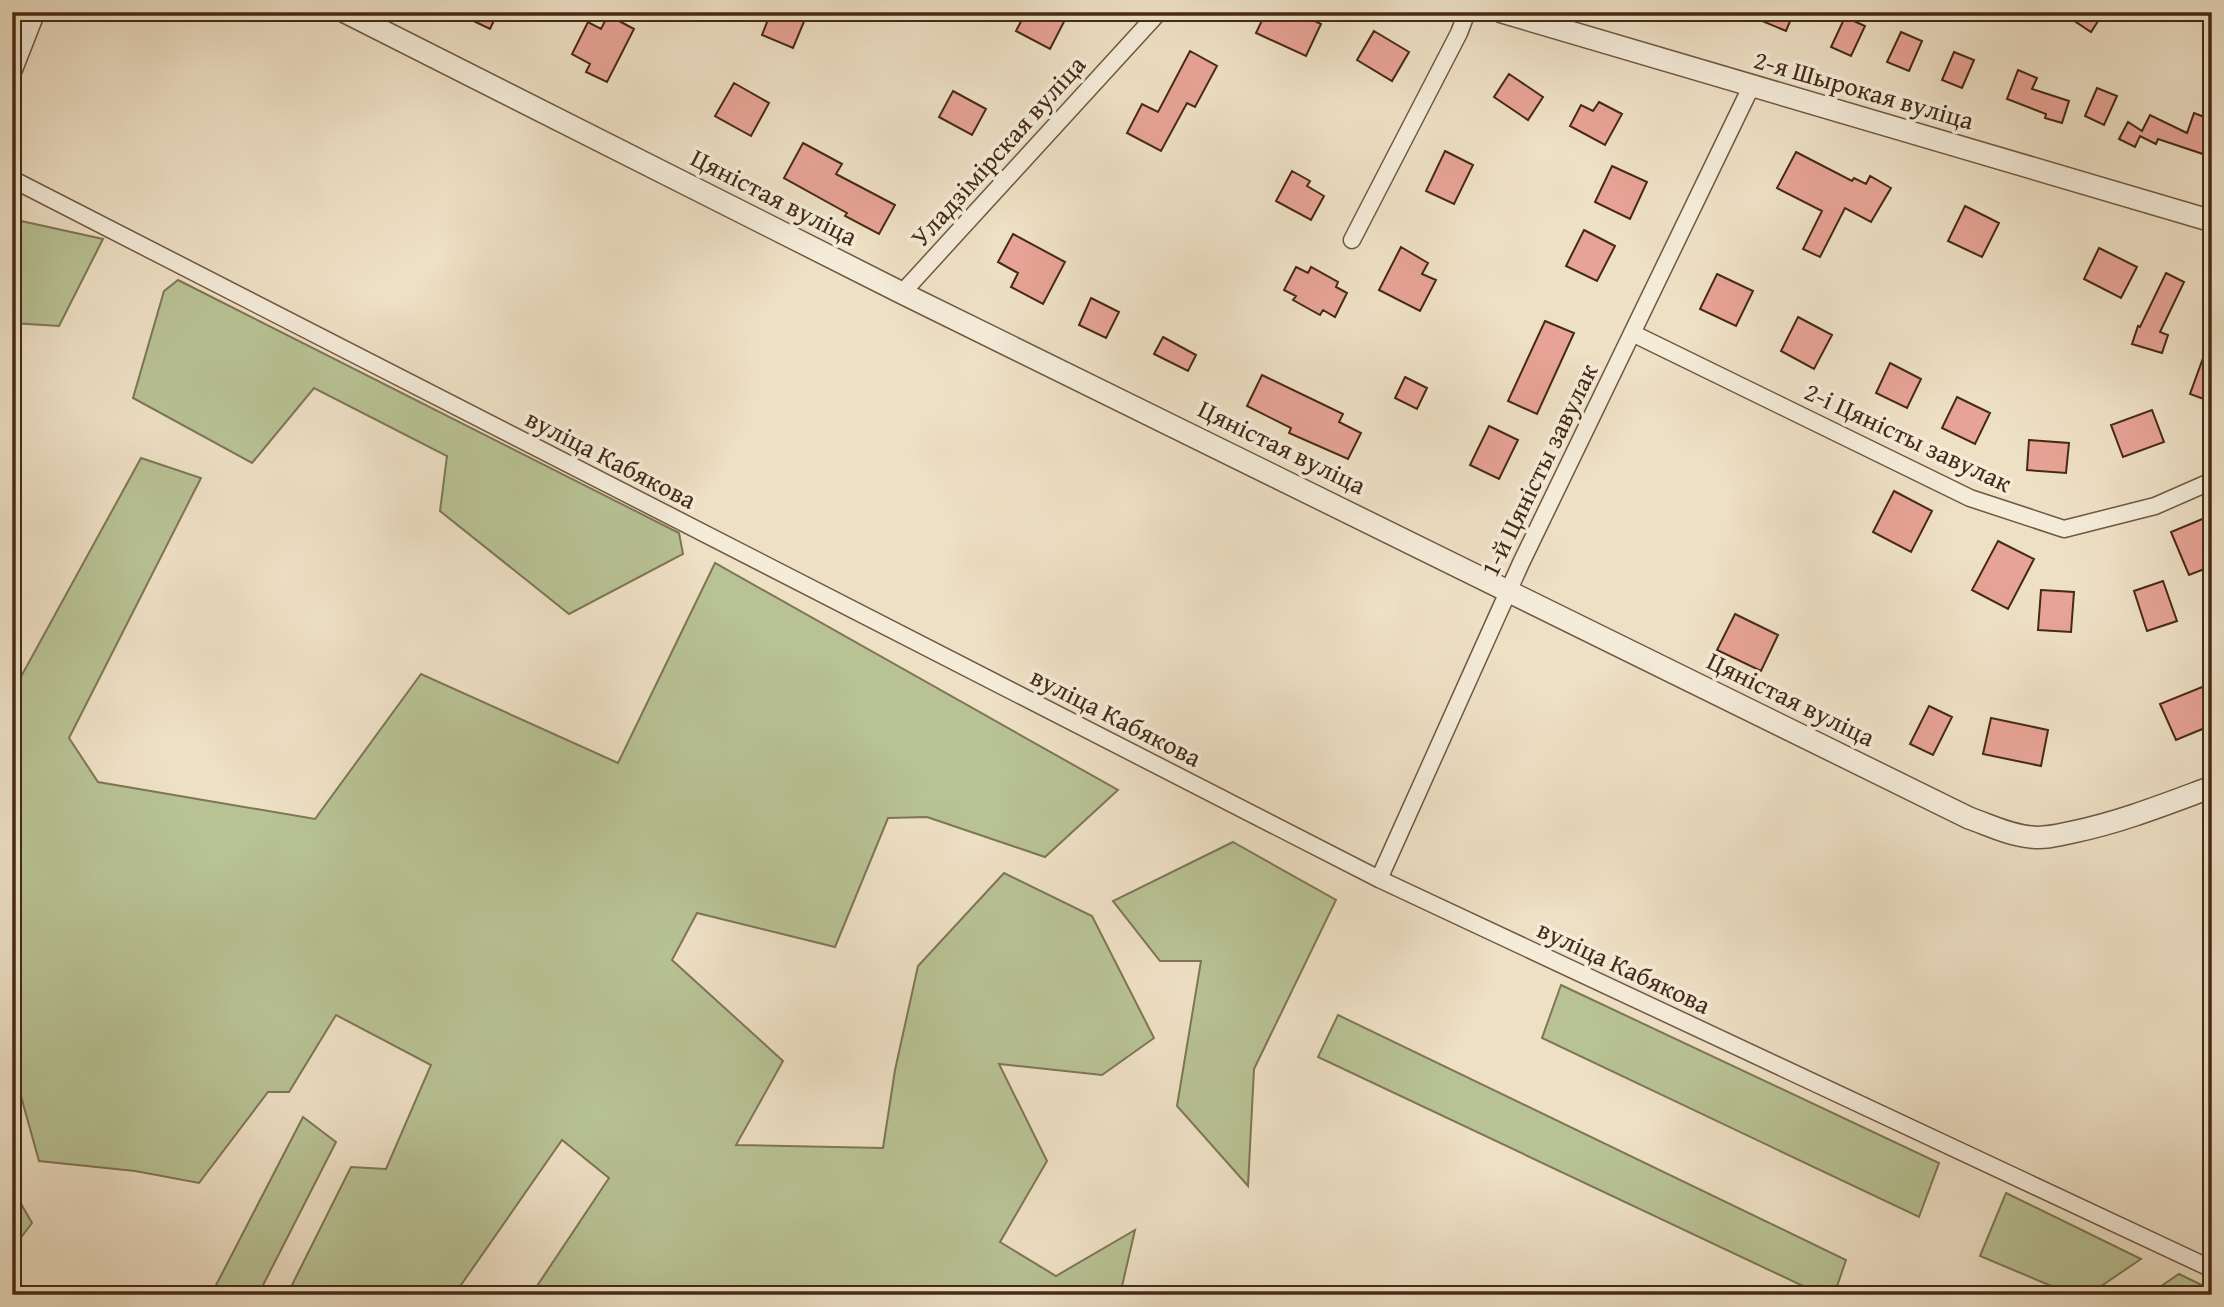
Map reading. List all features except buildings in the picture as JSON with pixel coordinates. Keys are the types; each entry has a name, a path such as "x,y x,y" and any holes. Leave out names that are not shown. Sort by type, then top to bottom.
{"street":[{"path":"12,68 34,12"},
{"name":"Цяністая вуліца","path":"345,12 902,293 1509,589 1969,818 2009,832 2031,837 2049,837 2100,827 2212,787"},
{"name":"Уладзімірская вуліца","path":"902,293 1159,12"},
{"path":"1352,240 1459,33 1467,12"},
{"name":"2-я Шырокая вуліца","path":"1502,12 2212,221"},
{"name":"1-й Цяністы завулак","path":"1379,880 1509,589 1751,86"},
{"name":"вуліца Кабякова","path":"12,179 1379,880 2212,1269"},
{"name":"2-і Цяністы завулак","path":"1632,333 1970,498 2064,529 2155,506 2212,481"}],"green space":[{"path":"12,219 103,239 59,326 12,323"},
{"path":"178,280 679,533 683,554 569,614 440,511 447,456 314,388 252,463 133,398 164,291"},
{"path":"141,458 201,478 69,738 98,782 315,819 421,674 618,763 715,563 1118,790 1045,857 927,817 888,818 835,947 697,913 672,960 783,1061 736,1145 883,1148 895,1070 918,966 1004,873 1092,916 1154,1038 1102,1075 999,1064 1047,1161 1000,1242 1056,1276 1135,1230 1120,1295 531,1295 609,1178 562,1140 454,1295 287,1295 351,1167 386,1169 431,1065 336,1015 289,1092 268,1092 199,1183 135,1171 39,1161 12,1064 12,693"},
{"path":"1233,842 1336,900 1254,1069 1248,1186 1177,1106 1201,961 1160,961 1113,901"},
{"path":"1561,985 1939,1163 1919,1217 1542,1038"},
{"path":"1338,1015 1846,1260 1834,1295 1822,1295 1318,1057"},
{"path":"303,1117 336,1142 258,1295 219,1295 213,1291"},
{"path":"12,1188 32,1223 19,1240 12,1231"},
{"path":"2006,1193 2141,1259 2088,1295 2073,1295 1980,1256"},
{"path":"2179,1274 2212,1290 2212,1295 2148,1295"}]}
